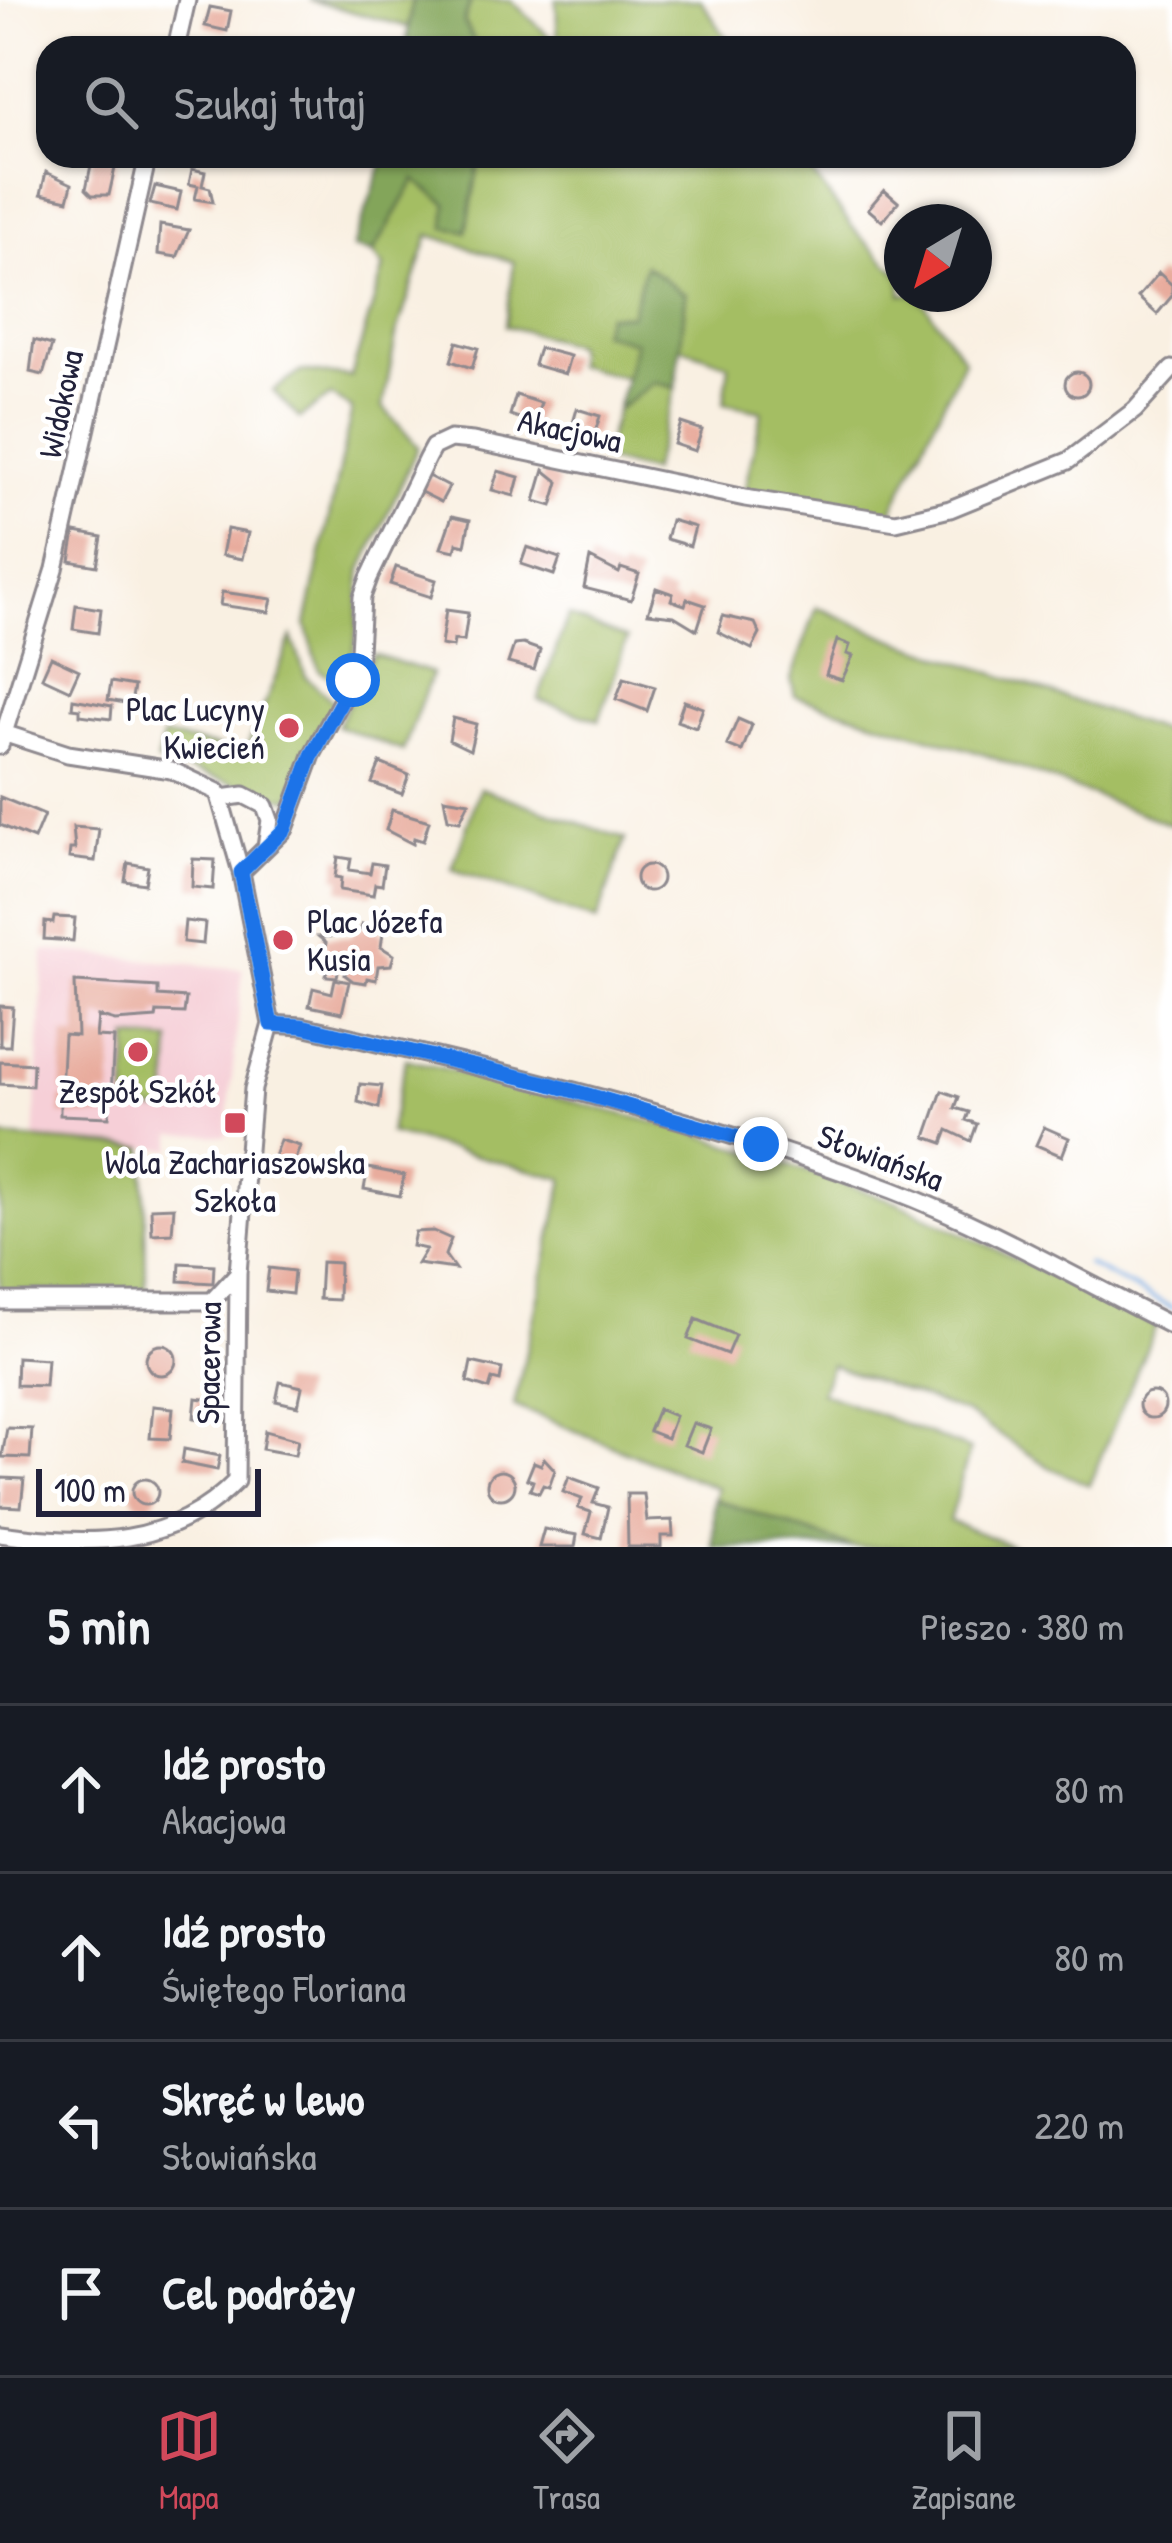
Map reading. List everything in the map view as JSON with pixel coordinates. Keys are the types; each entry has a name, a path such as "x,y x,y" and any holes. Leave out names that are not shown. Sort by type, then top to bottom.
{"street":[{"path":"179,36 187,0"},
{"name":"Widokowa","path":"2,737 55,569 145,168"},
{"name":"Akacjowa","path":"241,872 285,829 295,808 312,755 358,670 362,597 375,562 427,458 442,442 460,439 537,451 745,498 885,523 950,509 1073,458 1135,410 1172,369"},
{"path":"0,1301 212,1301 238,1273 253,1089 271,1024 222,798 200,779 171,770 68,754 2,737"},
{"path":"222,798 256,799 295,808"},
{"path":"256,799 268,811 266,848"},
{"name":"Słowiańska","path":"271,1024 302,1026 500,1072 761,1144 976,1226 1172,1326"},
{"name":"Spacerowa","path":"0,1534 72,1547 143,1544 179,1532 216,1506 236,1481 238,1273"}],"shaded area":[{"name":"Zespół Szkół","path":"44,950 243,969 226,1136 173,1134 173,1149 34,1140"}],"green space":[{"path":"309,0 412,0 408,27"},
{"path":"412,0 471,0 464,22 472,36 408,36"},
{"path":"471,0 511,0 549,36 472,36 464,22"},
{"path":"556,0 701,0 725,36 558,36"},
{"path":"381,168 478,168 467,231 445,228 447,204 415,180 373,253 353,248"},
{"path":"478,168 808,168 857,233 884,259 884,312 931,312 964,360 889,517 744,492 762,411 724,403 729,364 678,346 686,295 635,341 627,378 575,365 575,345 506,326 514,262 429,235 396,335 383,407 418,447 362,570 355,646 343,684 319,670 306,625 352,409 331,396 299,418 273,391 302,371 351,377 384,267 373,253 415,180 447,204 466,231"},
{"path":"645,265 686,295 676,388 654,382 617,410 635,342 601,332 607,315 631,315"},
{"path":"654,382 676,388 651,472 602,460 617,410"},
{"path":"817,607 890,638 1172,734 1172,825 980,753 795,696 791,679"},
{"path":"568,616 627,639 599,720 538,700"},
{"name":"Plac Lucyny Kwiecień","path":"292,637 306,677 336,704 289,800 157,761 163,736 245,752"},
{"path":"373,654 432,673 403,751 337,726"},
{"path":"480,788 625,839 597,921 452,869"},
{"path":"129,1038 171,1041 167,1111 125,1108"},
{"path":"406,1059 689,1131 897,1202 1156,1326 1089,1485 1049,1467 966,1413 831,1365 821,1392 970,1450 949,1521 1015,1547 852,1547 714,1499 717,1488 514,1406 564,1179 389,1133"},
{"path":"0,1137 144,1148 146,1294 0,1291"},
{"path":"714,1499 852,1547 713,1547"}],"building":[{"path":"210,7 231,11 227,31 205,26"},
{"path":"90,168 115,168 109,195 92,195 86,189"},
{"path":"192,169 205,172 202,186 210,188 213,202 195,199 198,186 189,184"},
{"path":"46,172 72,184 68,200 41,194"},
{"path":"155,186 181,192 177,210 150,204"},
{"path":"884,190 898,202 884,204 882,221 868,209"},
{"path":"160,225 189,230 177,257 158,254"},
{"path":"1159,273 1172,285 1172,296 1157,314 1138,297"},
{"path":"34,340 52,345 43,375 30,372"},
{"path":"457,342 478,348 472,368 451,361"},
{"path":"539,348 570,356 565,374 534,365"},
{"path":"1077,372 1089,384 1077,396 1065,384"},
{"path":"516,395 541,403 534,423 510,415"},
{"path":"577,409 600,416 594,436 571,430"},
{"path":"681,423 702,430 695,451 674,444"},
{"path":"544,470 559,482 552,506 535,501"},
{"path":"498,471 519,477 514,496 492,490"},
{"path":"428,476 449,487 441,502 419,491"},
{"path":"452,516 470,520 465,545 457,543 455,551 441,548"},
{"path":"671,520 695,527 690,546 666,539"},
{"path":"227,529 248,533 242,559 222,555"},
{"path":"75,532 102,537 97,566 70,561"},
{"path":"527,547 560,558 554,575 521,564"},
{"path":"590,558 619,573 621,568 639,574 631,600 584,588"},
{"path":"396,567 436,580 431,597 390,584"},
{"path":"656,588 673,594 671,600 679,603 685,605 687,599 705,605 697,630 674,616 648,613"},
{"path":"222,592 272,599 269,612 220,605"},
{"path":"76,605 101,609 98,633 73,629"},
{"path":"446,610 468,613 464,641 454,640 453,647 441,645"},
{"path":"723,616 755,623 760,634 752,649 718,632"},
{"path":"837,640 850,645 847,654 853,656 842,680 826,675"},
{"path":"514,645 540,650 534,670 508,663"},
{"path":"51,657 79,670 70,690 42,677"},
{"path":"624,678 655,687 647,711 616,699"},
{"path":"111,682 134,686 131,704 108,700"},
{"path":"73,699 112,706 111,719 80,715 80,709 72,708"},
{"path":"684,701 703,708 696,728 677,721"},
{"path":"453,718 476,724 470,750 449,740"},
{"path":"738,719 752,725 742,751 727,745"},
{"path":"380,763 409,775 402,794 372,783"},
{"path":"0,797 44,815 34,839 0,825"},
{"path":"444,798 469,802 460,821 448,819"},
{"path":"392,810 429,821 423,841 414,838 413,844 386,830"},
{"path":"73,827 99,829 95,861 69,858 70,849 75,849"},
{"path":"338,857 351,859 349,870 370,873 372,863 385,865 382,885 375,884 373,895 340,890 341,878 335,877"},
{"path":"193,859 215,860 213,889 192,887"},
{"path":"128,863 148,867 145,884 125,881"},
{"path":"649,865 662,878 649,891 636,878"},
{"path":"54,917 75,918 73,941 44,939 45,922 53,923"},
{"path":"185,921 205,923 203,944 183,942"},
{"path":"362,924 383,933 381,947 394,955 391,965 378,966 376,980 367,978 366,983 345,975 346,967 339,966 337,977 326,976 331,958 315,955 324,952 326,943 319,937 352,936 353,928 361,930"},
{"path":"335,979 349,982 342,1013 309,1006 313,988 332,993"},
{"path":"75,982 158,987 158,996 186,998 184,1013 157,1012 156,1018 115,1021 98,1016 96,1037 114,1038 111,1095 101,1094 101,1100 110,1100 109,1117 60,1115 60,1098 68,1098 68,1092 61,1092 64,1035 77,1036"},
{"path":"0,1006 13,1007 10,1046 0,1046"},
{"path":"0,1062 33,1064 32,1086 0,1084"},
{"path":"360,1084 382,1086 379,1108 358,1102"},
{"path":"942,1091 959,1097 955,1108 969,1112 966,1120 977,1124 971,1141 948,1130 943,1143 926,1137"},
{"path":"1044,1127 1069,1138 1062,1156 1036,1145"},
{"path":"280,1140 300,1146 292,1168 272,1162"},
{"path":"368,1168 404,1175 400,1196 364,1189"},
{"path":"174,1207 172,1233 152,1234 151,1208"},
{"path":"433,1231 451,1239 445,1255 455,1269 417,1264 426,1249 412,1246 415,1232"},
{"path":"321,1262 339,1263 338,1300 319,1299"},
{"path":"180,1263 214,1265 213,1283 179,1281"},
{"path":"269,1268 294,1271 292,1294 266,1291"},
{"path":"696,1319 735,1335 727,1354 688,1339"},
{"path":"161,1345 172,1349 176,1360 172,1371 161,1375 150,1371 146,1360 150,1349"},
{"path":"17,1357 47,1359 45,1386 16,1385"},
{"path":"471,1362 502,1369 500,1381 492,1379 489,1389 467,1382"},
{"path":"280,1382 302,1387 298,1406 276,1401"},
{"path":"1152,1392 1165,1405 1152,1418 1139,1405"},
{"path":"196,1398 223,1401 221,1421 194,1418"},
{"path":"153,1406 173,1408 170,1439 150,1438"},
{"path":"658,1409 675,1416 667,1438 649,1431"},
{"path":"693,1423 711,1429 702,1452 684,1445"},
{"path":"7,1428 32,1429 30,1458 2,1457"},
{"path":"265,1431 298,1440 295,1455 262,1449"},
{"path":"184,1449 220,1456 217,1470 182,1463"},
{"path":"544,1458 555,1470 549,1487 543,1485 539,1493 530,1490 533,1481 527,1479 534,1462 541,1465"},
{"path":"501,1471 511,1475 515,1485 511,1495 501,1499 491,1495 487,1485 491,1475"},
{"path":"569,1477 599,1488 593,1503 608,1507 601,1538 585,1534 591,1512 578,1508 582,1499 563,1492"},
{"path":"1,1478 24,1479 21,1507 0,1506"},
{"path":"145,1479 158,1492 145,1505 132,1492"},
{"path":"627,1494 644,1494 647,1521 672,1520 673,1536 661,1536 661,1547 628,1547"},
{"path":"544,1529 577,1535 575,1547 539,1547"}],"waterway":[{"path":"1087,1264 1172,1308"}],"place":[{"name":"Plac Lucyny Kwiecień","path":"289,728"},
{"name":"Plac Józefa Kusia","path":"283,940"},
{"name":"Zespół Szkół","path":"138,1052"},
{"name":"Wola Zachariaszowska Szkoła","path":"235,1123"}],"route":[{"path":"353,680 312,755 285,829 241,872 262,1000 271,1024 302,1026 500,1072 761,1144"}]}
